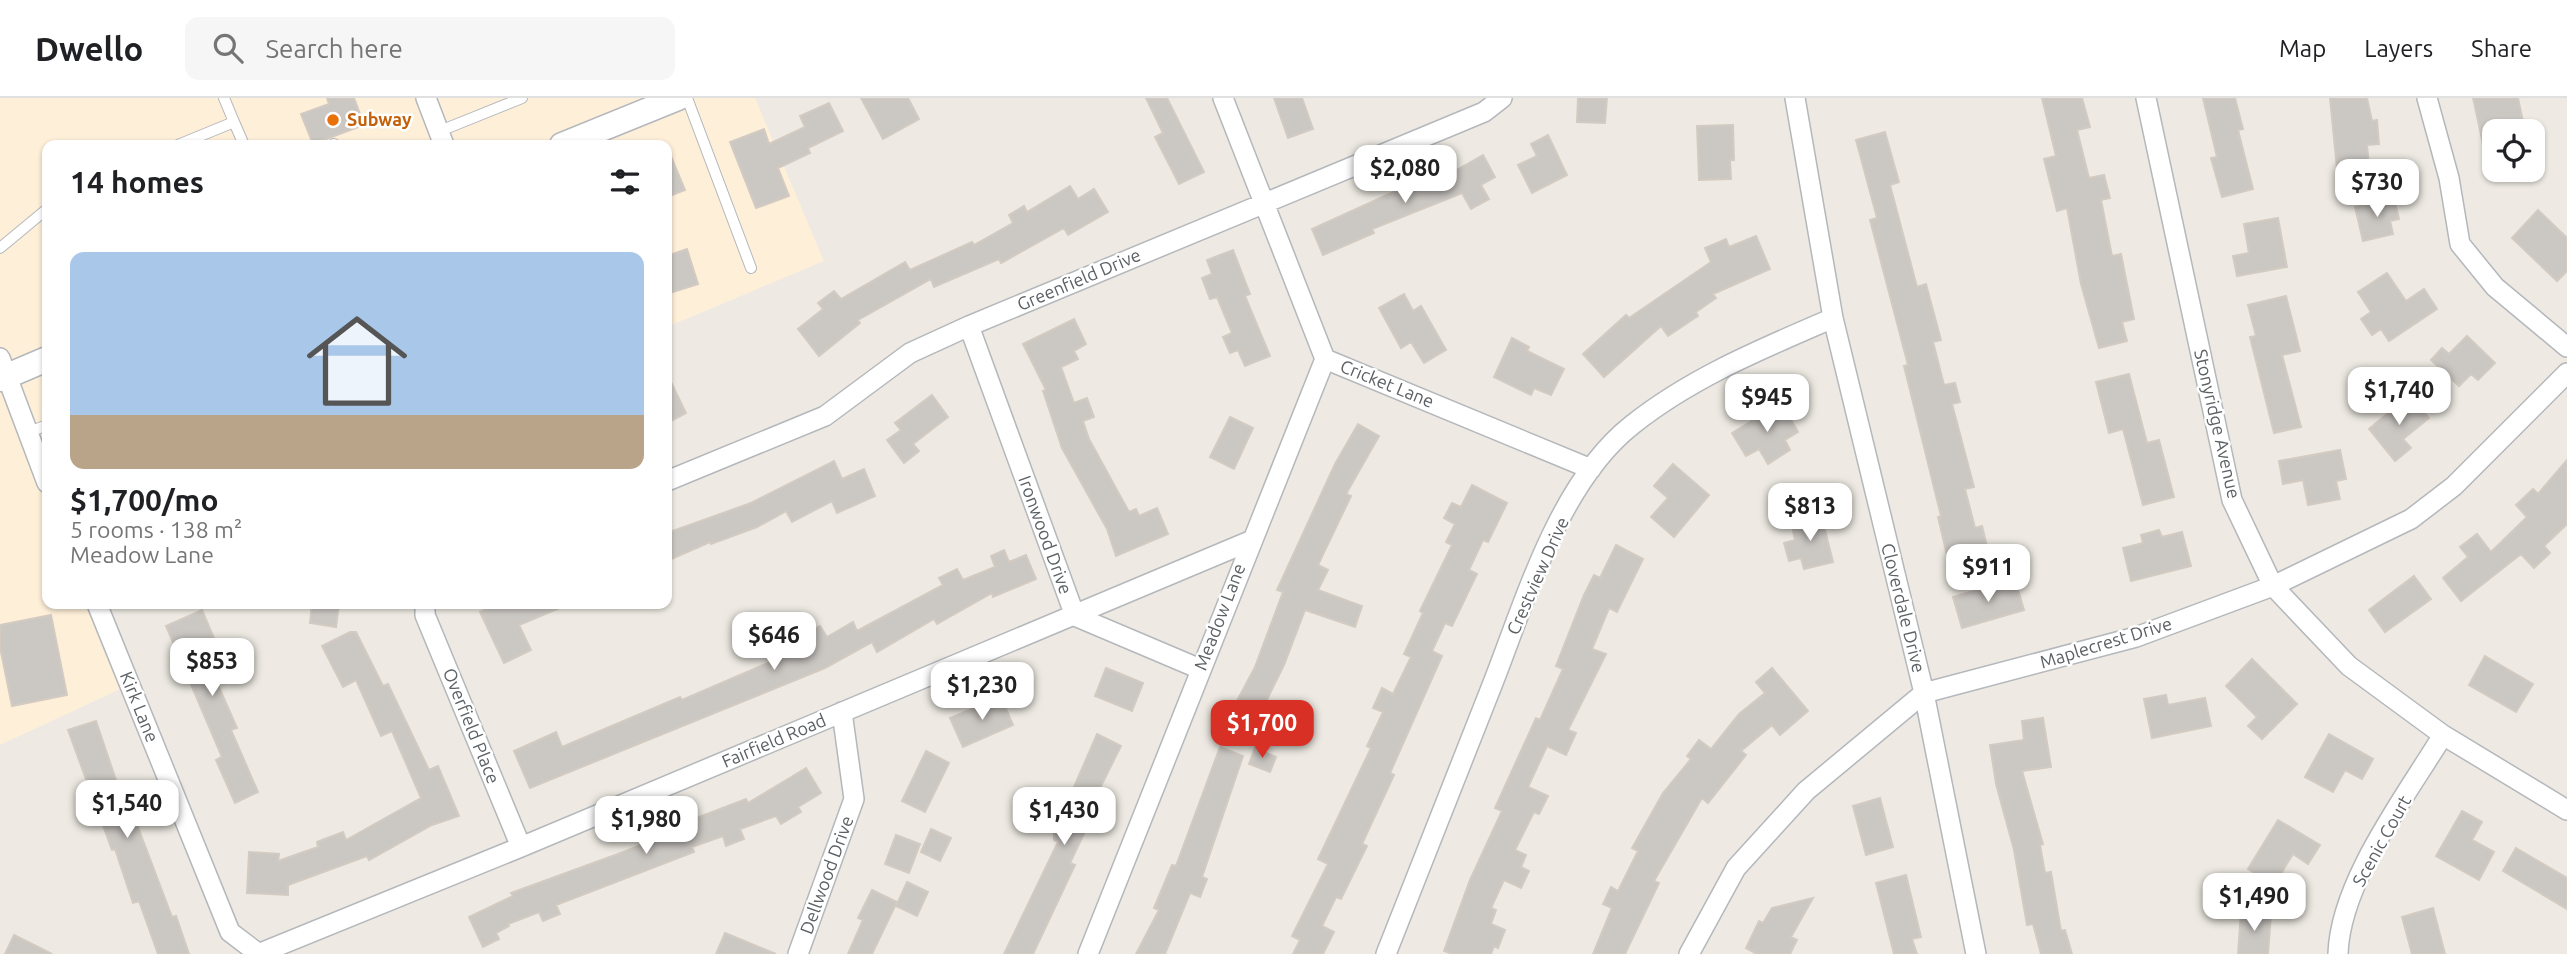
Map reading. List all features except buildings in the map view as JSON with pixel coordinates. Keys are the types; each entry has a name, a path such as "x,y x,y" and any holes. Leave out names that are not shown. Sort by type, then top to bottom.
{"street":[{"path":"426,98 442,138"},
{"path":"574,140 678,98"},
{"name":"Cricket Lane","path":"1223,98 1266,202 1325,359 1591,469"},
{"name":"Greenfield Drive","path":"672,479 825,416 910,353 1485,112 1502,98"},
{"name":"Cloverdale Drive","path":"1795,98 1833,318 1924,693 1976,954"},
{"name":"Stonyridge Avenue","path":"2146,98 2232,500 2273,586 2349,666 2443,735 2567,810"},
{"path":"2427,98 2449,178 2460,244 2495,287 2567,347"},
{"name":"Crestview Drive","path":"1386,954 1551,538 1591,469 1631,426 1676,395 1737,360 1833,318"},
{"name":"Ironwood Drive","path":"969,326 1075,616 1200,669"},
{"name":"Meadow Lane","path":"1088,954 1250,541 1325,359"},
{"path":"42,360 2,371 42,470"},
{"name":"Maplecrest Drive","path":"1689,954 1745,858 1806,792 1924,693 2136,637 2273,586 2410,519 2454,486 2567,373"},
{"name":"Fairfield Road","path":"258,954 521,848 1250,541"},
{"name":"Kirk Lane","path":"99,609 230,932 258,954"},
{"name":"Overfield Place","path":"425,609 425,615 521,848"},
{"name":"Dellwood Drive","path":"798,954 854,799 842,712"},
{"name":"Scenic Court","path":"2339,954 2339,933 2359,875 2443,735"}],"lane":[{"path":"224,98 242,140"},
{"path":"442,138 522,98"},
{"path":"687,98 751,268"},
{"path":"190,140 234,122"},
{"path":"0,233 4,245 42,213"},
{"path":"27,433 42,427"}],"shaded area":[{"path":"0,98 755,98 824,261 672,325 672,140 42,140 42,609 99,609 129,685 0,745"}],"place":[{"name":"Subway","path":"333,120"}]}
